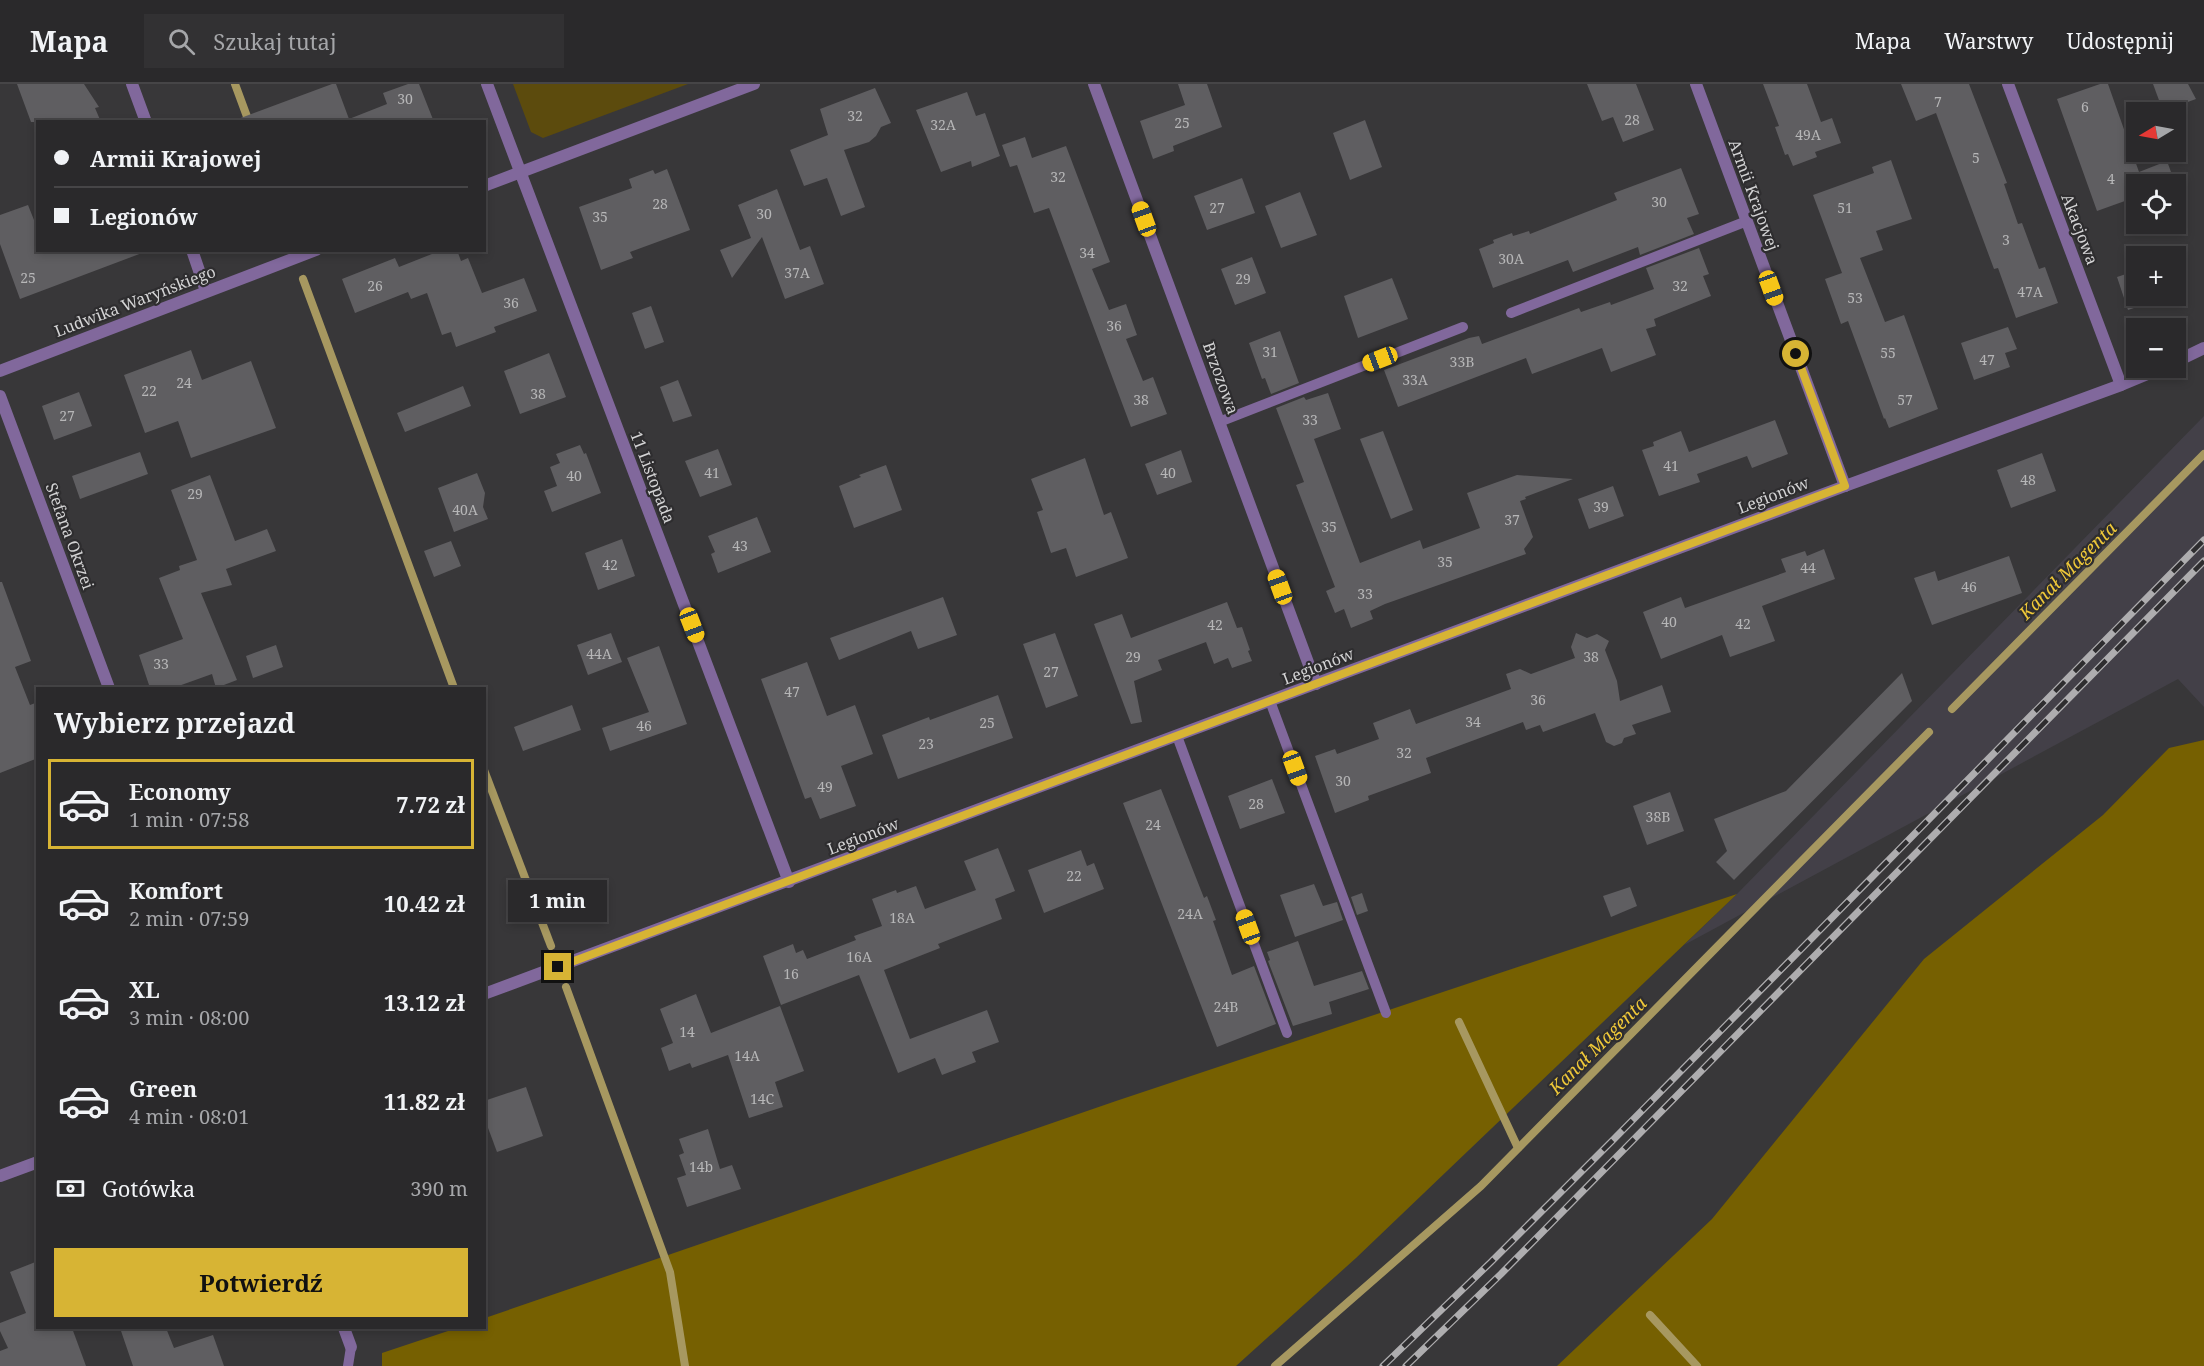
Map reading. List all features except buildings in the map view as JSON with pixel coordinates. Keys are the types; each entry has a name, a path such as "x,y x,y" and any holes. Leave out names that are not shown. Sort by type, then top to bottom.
{"street":[{"path":"132,84 145,120"},
{"name":"11 Listopada","path":"487,84 789,882"},
{"path":"486,185 754,84"},
{"name":"Brzozowa","path":"1094,84 1316,684"},
{"name":"Armii Krajowej","path":"1696,84 1845,486"},
{"name":"Akacjowa","path":"2008,84 2121,385"},
{"path":"193,252 206,291"},
{"name":"Ludwika Waryńskiego","path":"0,371 311,252"},
{"path":"2186,357 2204,348"},
{"name":"Legionów","path":"486,993 2138,378"},
{"name":"Stefana Okrzei","path":"0,396 109,687"},
{"path":"0,1176 36,1163"},
{"path":"344,1329 351,1347"}],"lane":[{"path":"1511,313 1747,221"},
{"path":"1219,422 1463,327"},
{"path":"1270,701 1386,1012"},
{"path":"1177,736 1287,1033"},
{"path":"348,1366 351,1347"}],"shaded area":[{"path":"513,84 688,84 543,138 531,132"},
{"path":"2204,416 2204,707 2178,679 1684,945 1737,894"},
{"path":"2204,740 2204,1366 1557,1366 1712,1219 1924,959 2103,815 2169,748"},
{"path":"1737,894 1356,1258 1236,1366 382,1366 382,1353 454,1329 486,1329 486,1318 1116,1101"}],"waterway":[{"path":"235,84 248,120"},
{"path":"303,279 454,687"},
{"name":"Kanał Magenta","path":"1952,709 2204,454"},
{"name":"Kanał Magenta","path":"1275,1366 1481,1186 1929,732"},
{"path":"486,775 551,946"},
{"path":"566,987 670,1272 685,1366"},
{"path":"1459,1022 1518,1148"},
{"path":"1650,1315 1697,1366"}],"railway":[{"path":"1383,1366 1614,1139 2204,540"},
{"path":"1406,1366 1501,1274 2204,561"}],"route":[{"path":"558,967 1845,486 1796,354"}]}
